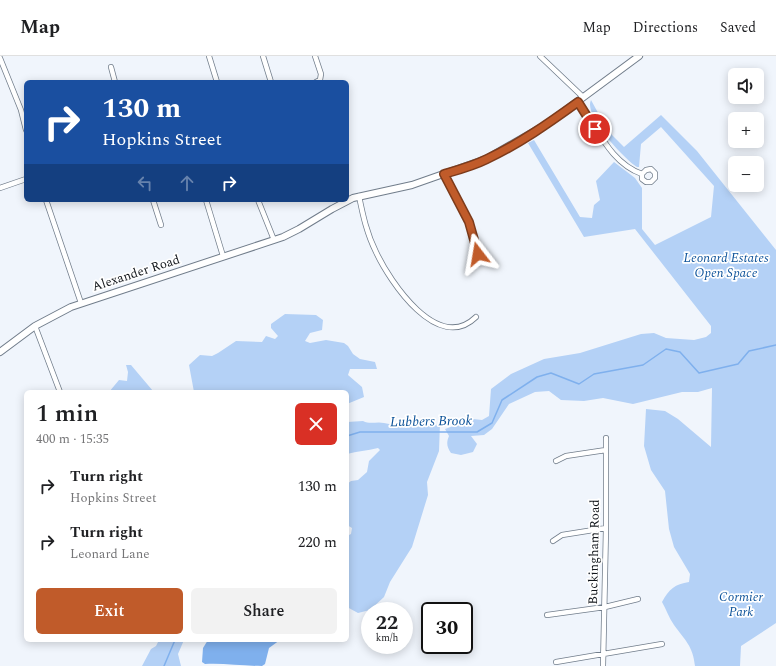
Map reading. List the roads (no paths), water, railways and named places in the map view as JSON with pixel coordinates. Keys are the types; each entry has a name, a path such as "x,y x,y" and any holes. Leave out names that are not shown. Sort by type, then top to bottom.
{"street":[{"path":"209,56 216,80"},
{"path":"263,56 270,80"},
{"path":"315,56 321,79 319,80"},
{"path":"540,56 583,97"},
{"name":"Alexander Road","path":"349,200 358,196 404,187 486,160 542,127 639,56"},
{"path":"0,58 21,110 24,122"},
{"path":"111,67 114,80"},
{"path":"578,102 597,132 619,160 629,168 642,174"},
{"path":"444,174 469,222 478,254"},
{"path":"0,188 24,181"},
{"path":"358,196 368,234 376,253 392,279 415,309 424,317 444,326 464,326 476,317"},
{"path":"47,202 81,303"},
{"path":"154,202 161,225"},
{"path":"207,202 223,256"},
{"path":"259,202 274,240"},
{"name":"Alexander Road","path":"0,352 35,326 81,303 274,240 311,223 345,202"},
{"path":"35,326 59,390"},
{"name":"Buckingham Road","path":"603,666 605,606 606,438"},
{"path":"556,461 566,456 606,450"},
{"path":"553,541 562,535 606,528"},
{"path":"547,615 638,599"},
{"path":"556,662 662,644"}],"waterway":[{"name":"Lubbers Brook","path":"349,435 360,432 477,432 492,423 502,400 537,377 551,373 579,384 594,374 643,365 666,349 680,352 699,373 738,364 749,351 776,345"},
{"name":"Lubbers Brook","path":"164,666 174,642"}],"park label":[{"name":"Leonard Estates Open Space","path":"726,266"},
{"name":"Cormier Park","path":"741,604"}]}
